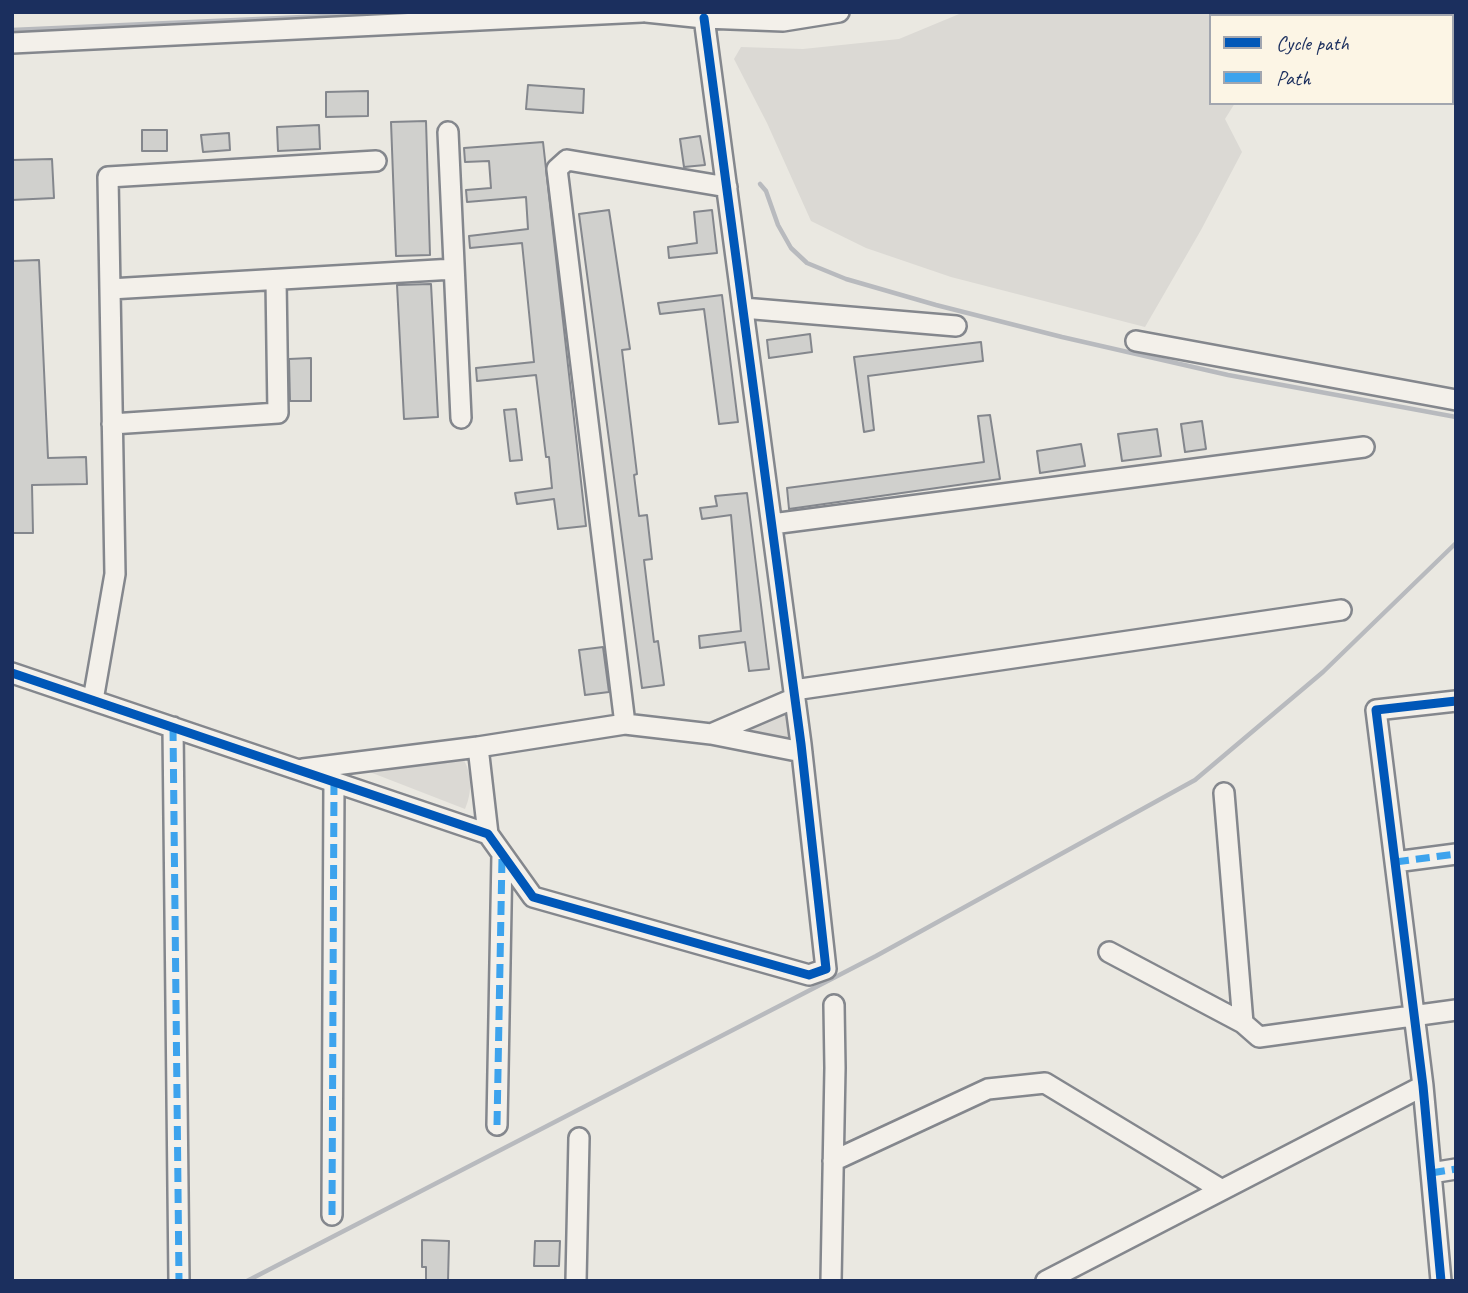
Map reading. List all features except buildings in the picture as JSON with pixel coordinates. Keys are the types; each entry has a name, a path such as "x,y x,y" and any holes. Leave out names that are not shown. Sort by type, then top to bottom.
{"street":[{"path":"12,43 644,12 704,18 783,21 839,12"},
{"path":"478,747 488,834 533,897 809,975 826,969 802,752 704,18"},
{"path":"448,132 461,418"},
{"path":"625,724 557,169 567,160 727,187"},
{"path":"93,700 115,574 108,177 376,161"},
{"path":"110,289 454,269"},
{"path":"112,424 278,413 276,280"},
{"path":"743,308 956,326"},
{"path":"1136,341 1456,400"},
{"path":"772,524 1364,447"},
{"path":"711,734 794,694 1341,610"},
{"path":"12,673 488,834"},
{"path":"1441,1281 1423,1086 1376,710 1456,701"},
{"path":"299,769 478,747 625,724 711,734 802,752"},
{"path":"173,727 179,1281"},
{"path":"332,1216 334,781"},
{"path":"1224,793 1243,1023"},
{"path":"497,1125 502,854"},
{"path":"1395,862 1456,855"},
{"path":"1109,952 1243,1023 1259,1037 1456,1010"},
{"path":"831,1281 834,1005"},
{"path":"833,1161 988,1089 1045,1083 1223,1190"},
{"path":"1046,1281 1423,1086"},
{"path":"576,1281 579,1138"},
{"path":"1431,1173 1456,1169"}],"shaded area":[{"path":"964,12 1261,12 1209,14 1209,105 1234,105 1225,119 1242,152 1145,327 951,277 866,248 811,221 767,123 734,59 741,47 803,49 899,39"},
{"path":"788,707 793,743 727,734"},
{"path":"460,754 470,781 465,809 362,769"}],"waterway":[{"path":"12,30 415,12"},
{"path":"760,184 766,191 778,225 791,248 807,263 846,279 1062,337 1228,375 1456,417"},
{"path":"247,1281 876,956 1195,780 1323,672 1456,543"}],"marked path":[{"path":"173,727 179,1281"},
{"path":"332,1215 334,781"},
{"path":"1395,862 1456,854"},
{"path":"497,1125 502,857"},
{"path":"1431,1173 1456,1169"}],"cycle path":[{"path":"12,673 488,834 533,897 809,975 826,969 801,744 704,18"},
{"path":"1441,1281 1423,1086 1376,710 1456,701"}]}
